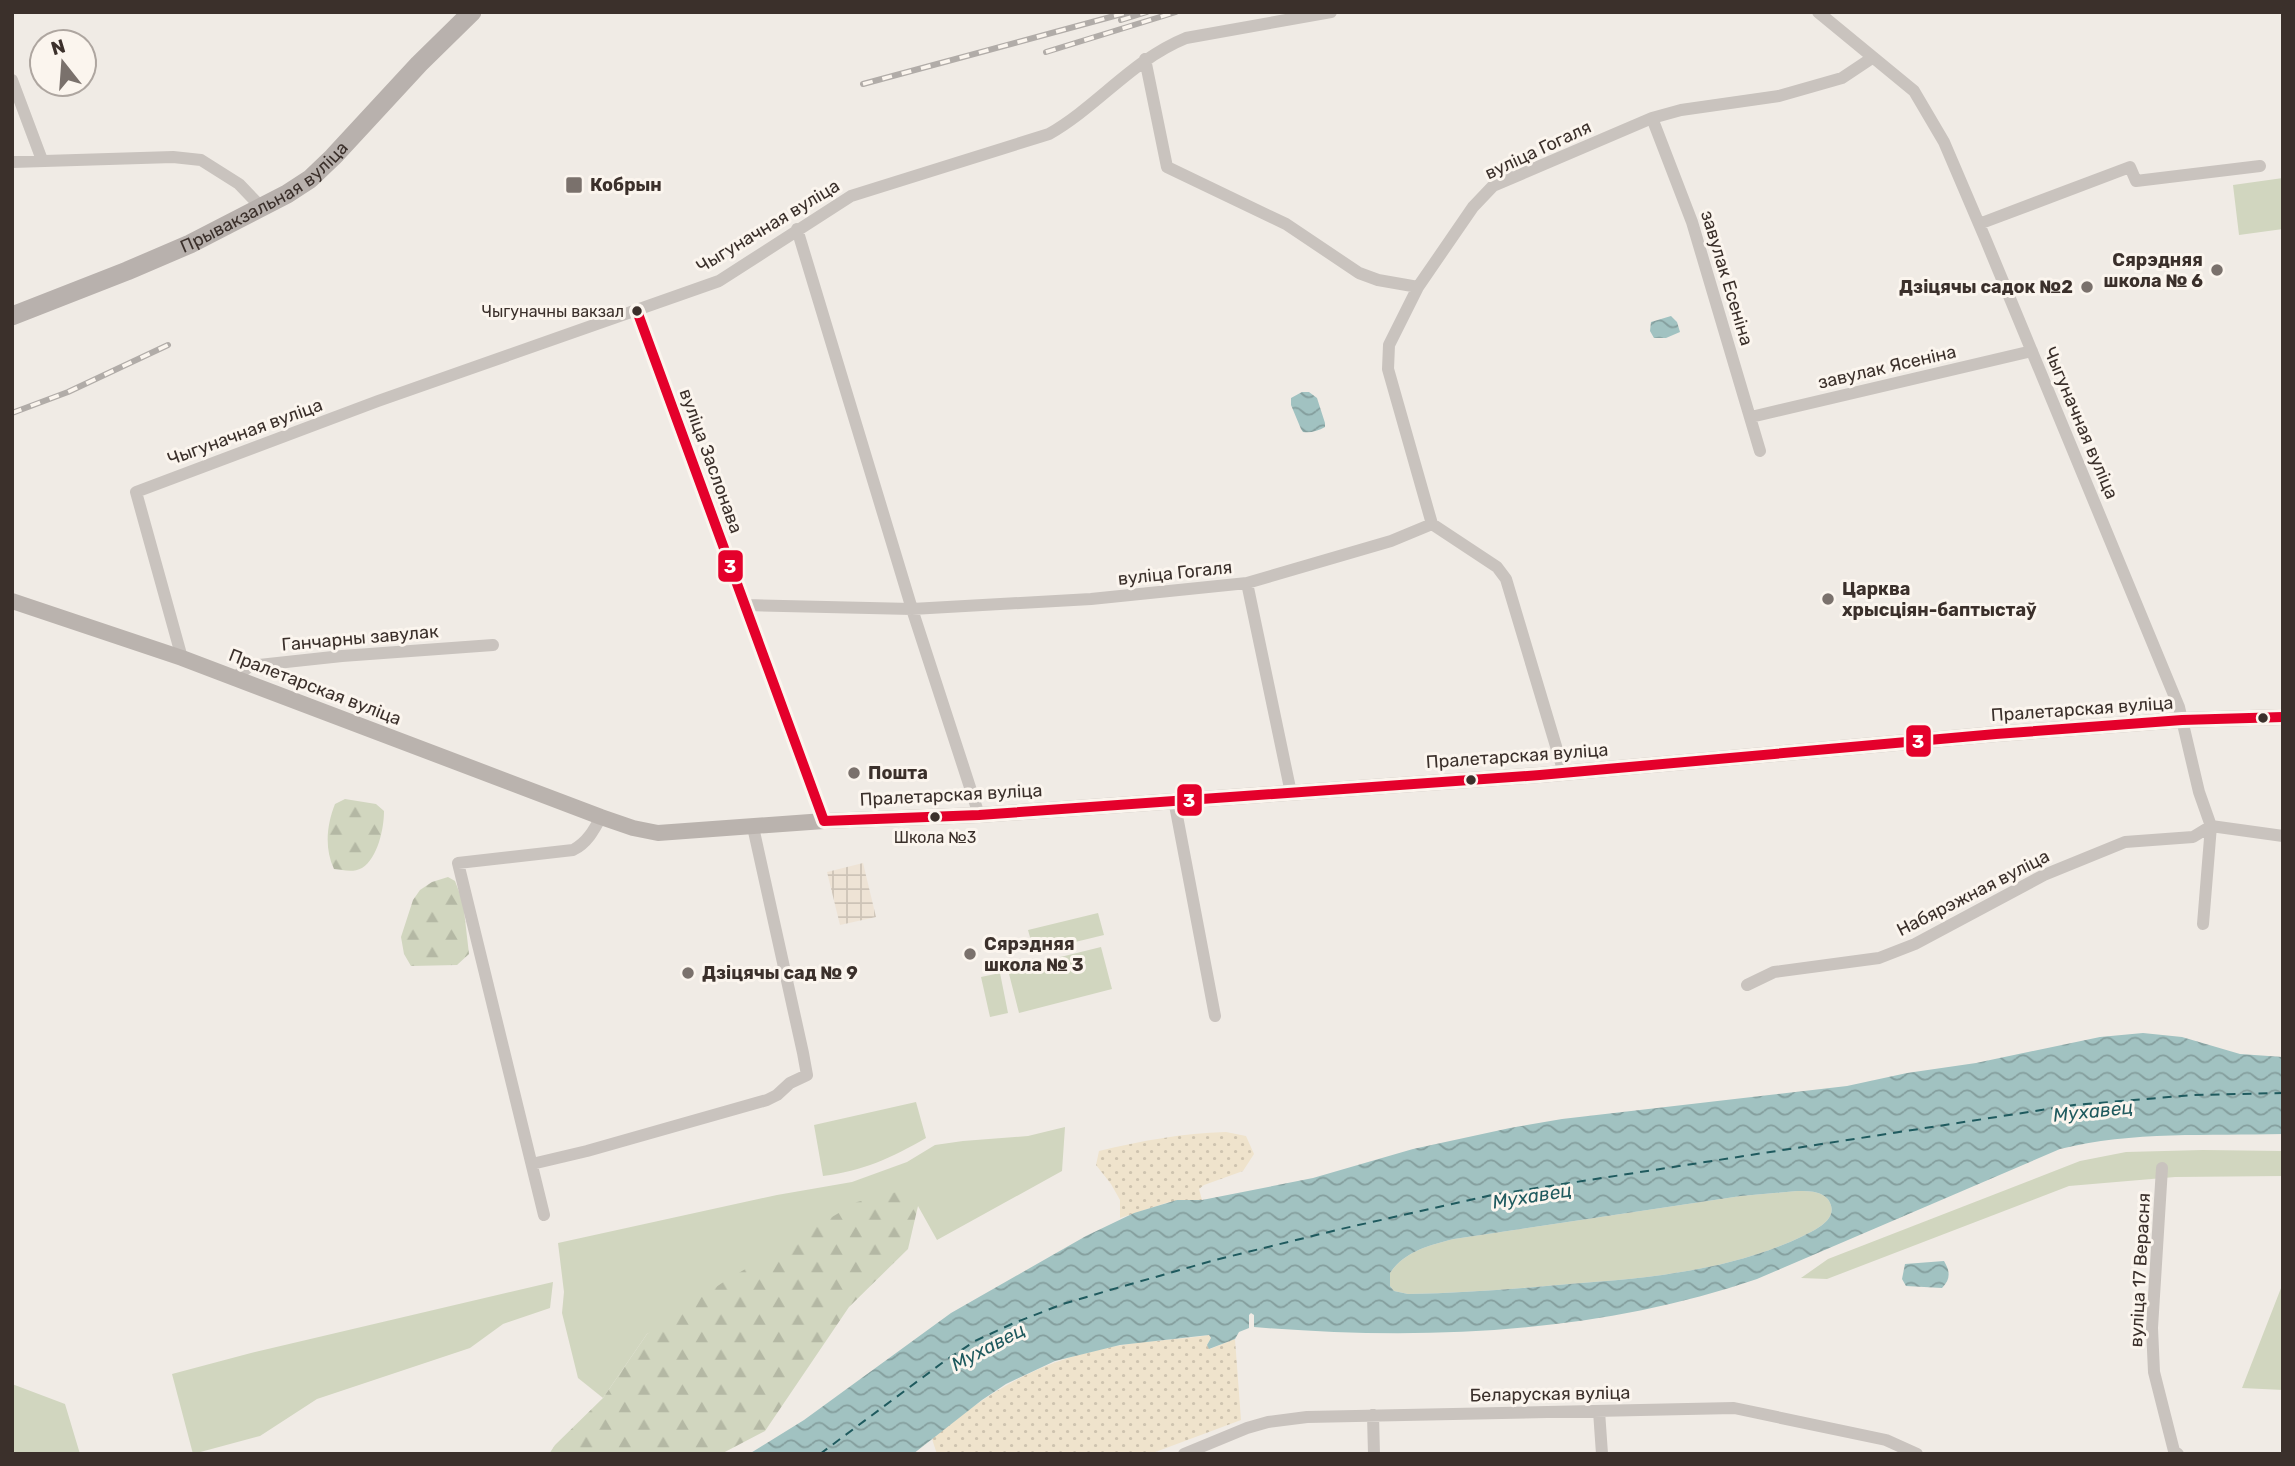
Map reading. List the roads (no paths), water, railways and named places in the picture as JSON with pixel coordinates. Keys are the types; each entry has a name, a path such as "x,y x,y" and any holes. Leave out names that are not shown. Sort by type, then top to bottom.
{"main road":[{"name":"Прывакзальная вуліца","path":"12,316 190,244 262,208 310,179 472,12"},
{"name":"Пралетарская вуліца","path":"12,601 182,658 601,817 658,833 824,821 979,815 1291,793 1564,773 1996,734 2182,720 2283,717"}],"street":[{"name":"Чыгуначная вуліца","path":"182,658 136,492 378,401 719,281 850,196 1049,134 1065,125 1145,59 1165,46 1185,38 1331,12"},
{"name":"Чыгуначная вуліца","path":"1818,12 1914,91 1944,142 2114,547 2182,720 2199,792 2211,826"},
{"name":"вуліца Гогаля","path":"746,605 912,609 1091,599 1247,583 1391,541 1432,524 1388,369 1390,345 1418,287 1473,206 1493,186 1652,118 1681,110 1779,96 1842,78 1872,58"},
{"path":"1145,59 1167,167 1286,225 1359,273 1378,280 1418,287"},
{"path":"12,80 42,160"},
{"name":"завулак Есеніна","path":"1652,118 1692,222 1760,451"},
{"path":"12,162 173,157 201,160 239,184 262,208"},
{"path":"1979,224 2130,167 2136,181 2260,166"},
{"path":"797,229 912,609 979,815"},
{"name":"вуліца Заслонава","path":"637,311 824,821"},
{"name":"завулак Ясеніна","path":"1751,417 2032,351"},
{"path":"1432,524 1497,567 1506,579 1564,773"},
{"path":"1247,583 1291,793"},
{"name":"Ганчарны завулак","path":"234,678 250,666 493,645"},
{"path":"1174,800 1215,1016"},
{"path":"544,1215 458,863 573,850 582,846 601,817"},
{"path":"2203,924 2211,826 2283,836"},
{"name":"Набярэжная вуліца","path":"1747,985 1774,972 1879,958 1914,944 2045,875 2125,842 2193,836 2211,826"},
{"path":"531,1164 587,1151 766,1100 807,1075 753,827"},
{"name":"вуліца 17 Верасня","path":"2162,1168 2152,1328 2154,1372 2174,1451 2178,1454"},
{"name":"Беларуская вуліца","path":"1184,1454 1247,1428 1268,1422 1307,1417 1734,1408 1886,1440 1917,1454"},
{"path":"1599,1411 1602,1454"},
{"path":"1373,1415 1374,1454"}],"water":[{"path":"1671,316 1677,322 1680,332 1666,338 1654,338 1650,331 1651,322"},
{"path":"1302,392 1309,392 1317,398 1325,427 1309,432 1303,432 1301,429 1291,405 1291,398"},
{"name":"Мухавец","path":"2143,1033 2182,1037 2240,1054 2283,1057 2283,1134 2143,1137 2060,1149 1757,1279 1634,1312 1508,1329 1382,1333 1254,1327 1254,1315 1251,1313 1249,1328 1239,1332 1235,1339 1209,1349 1209,1335 1120,1345 1055,1361 1006,1384 913,1454 749,1454 804,1420 951,1313 1086,1236 1134,1213 1177,1200 1202,1200 1313,1178 1413,1149 1510,1128 1562,1119 1847,1086 2100,1037","holes":["1800,1191 1818,1193 1828,1200 1832,1209 1824,1224 1775,1248 1718,1265 1629,1279 1488,1290 1408,1294 1394,1291 1390,1286 1390,1273 1403,1259 1427,1247 1454,1239 1741,1196"]},
{"path":"1944,1261 1949,1275 1942,1288 1906,1286 1902,1279 1905,1264"}],"railway":[{"path":"863,84 1129,12"},
{"path":"1121,20 1147,12"},
{"path":"1046,52 1176,12"},
{"path":"12,413 68,392 168,345"}],"place":[{"name":"Кобрын","path":"574,185"},
{"name":"Сярэдняя школа № 6","path":"2217,270"},
{"name":"Дзіцячы садок №2","path":"2087,287"},
{"name":"Чыгуначны вакзал","path":"637,311"},
{"name":"Царква хрысціян-баптыстаў","path":"1828,599"},
{"name":"Пошта","path":"854,773"},
{"name":"Школа №3","path":"935,817"},
{"name":"Сярэдняя школа № 3","path":"970,954"},
{"name":"Дзіцячы сад № 9","path":"688,973"}]}
